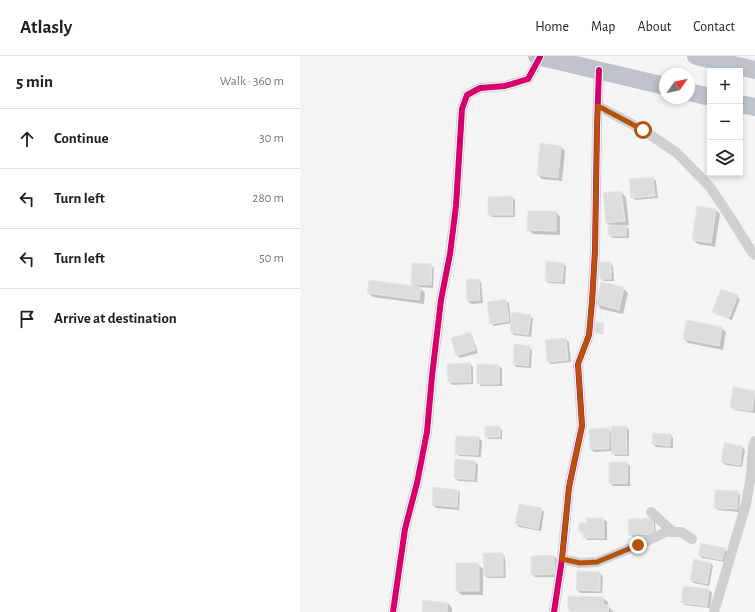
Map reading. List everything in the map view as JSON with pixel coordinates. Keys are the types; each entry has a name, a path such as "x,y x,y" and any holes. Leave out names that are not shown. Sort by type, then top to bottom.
{"highway":[{"path":"539,56 659,85"},
{"path":"696,56 755,70"},
{"path":"695,93 707,95"},
{"path":"743,105 755,107"}],"street":[{"path":"393,612 406,529 427,432 441,300 450,254 456,206 462,109 467,95 480,88 505,86 528,79 539,56"},
{"path":"554,612 562,559 569,487 582,426 578,364 589,335 592,295 595,251 599,70"},
{"path":"598,106 643,130 677,153 710,187 755,255"},
{"path":"714,612 746,504 753,446 755,441"},
{"path":"651,512 673,532"},
{"path":"562,559 580,563 597,562 666,532 681,532 692,539"}],"building":[{"path":"540,143 561,146 558,178 537,175"},
{"path":"653,177 655,196 631,198 629,179"},
{"path":"621,191 625,221 606,223 603,193"},
{"path":"512,196 513,215 488,215 488,197"},
{"path":"697,206 716,209 711,243 692,240"},
{"path":"528,211 556,211 556,231 527,230"},
{"path":"608,225 626,226 626,236 608,236"},
{"path":"546,261 564,263 562,282 545,281"},
{"path":"599,262 611,262 611,279 600,279"},
{"path":"412,263 432,264 431,285 411,284"},
{"path":"466,279 479,279 480,300 467,301"},
{"path":"369,280 421,287 419,300 367,293"},
{"path":"601,282 624,287 619,310 596,304"},
{"path":"721,289 738,295 729,318 712,312"},
{"path":"506,299 509,321 490,324 487,302"},
{"path":"512,312 531,315 528,335 510,332"},
{"path":"686,320 722,327 719,346 683,339"},
{"path":"596,322 604,323 602,333 595,332"},
{"path":"470,332 475,350 456,356 451,338"},
{"path":"566,338 568,360 547,362 545,340"},
{"path":"514,344 530,346 528,366 513,364"},
{"path":"470,363 471,382 448,382 447,364"},
{"path":"477,364 499,365 499,384 477,384"},
{"path":"733,387 755,391 752,411 730,408"},
{"path":"485,426 500,426 500,437 485,437"},
{"path":"611,426 626,426 627,454 612,454"},
{"path":"609,428 609,449 590,449 589,429"},
{"path":"653,433 671,434 670,446 652,444"},
{"path":"456,436 479,437 478,455 455,454"},
{"path":"724,443 742,446 740,465 721,462"},
{"path":"455,459 475,461 474,480 454,478"},
{"path":"609,462 628,462 627,484 609,483"},
{"path":"433,487 458,490 457,507 432,505"},
{"path":"715,490 738,491 737,509 714,508"},
{"path":"519,504 542,508 538,529 515,524"},
{"path":"586,518 604,518 604,538 583,538 583,531 579,531 579,523 587,523"},
{"path":"653,518 654,534 629,535 628,519"},
{"path":"701,543 725,548 722,560 698,555"},
{"path":"483,553 503,553 503,576 484,576"},
{"path":"554,555 555,574 531,575 531,556"},
{"path":"694,559 711,563 707,584 690,580"},
{"path":"456,563 479,563 479,591 456,591"},
{"path":"577,571 600,572 600,591 576,590"},
{"path":"683,586 709,589 707,606 681,603"},
{"path":"568,596 604,597 603,605 609,605 608,612 572,612 572,610 568,610"},
{"path":"423,600 448,603 447,612 422,612"}],"cycle path":[{"path":"393,612 405,529 417,483 427,432 441,300 450,254 456,206 462,109 467,95 480,88 505,86 528,79 540,57"},
{"path":"554,612 562,559 569,487 582,426 578,364 589,335 592,302 595,251 599,70"}],"route":[{"path":"638,545 597,562 580,563 562,559 569,487 582,426 578,364 589,335 592,302 595,251 598,106 643,130"}]}
